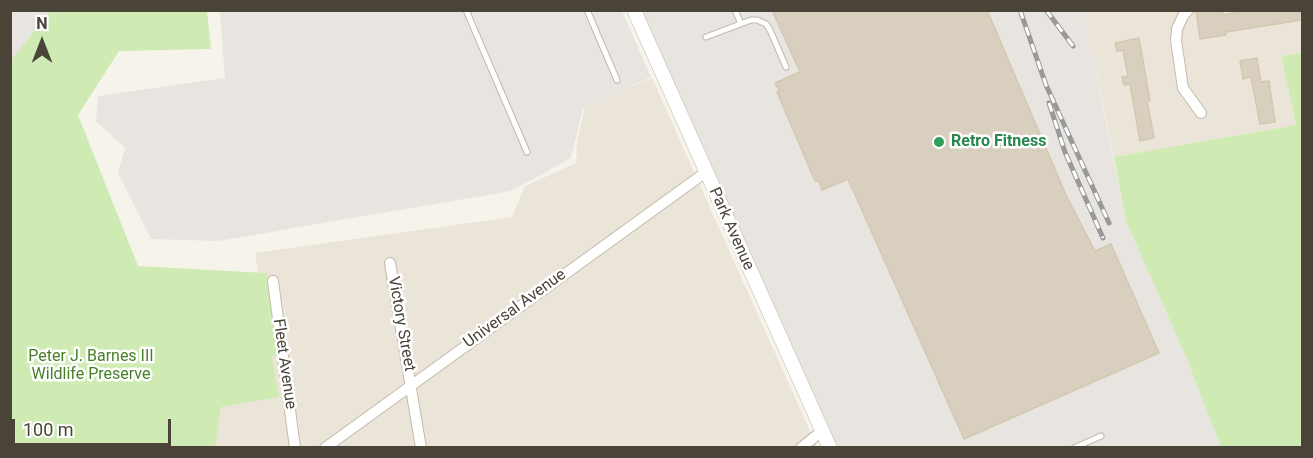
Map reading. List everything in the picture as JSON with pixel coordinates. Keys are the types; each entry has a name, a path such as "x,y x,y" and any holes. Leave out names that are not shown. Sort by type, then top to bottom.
{"street":[{"name":"Park Avenue","path":"634,10 830,447"},
{"path":"1188,10 1177,29 1176,40 1183,88 1201,113"},
{"name":"Universal Avenue","path":"325,447 706,172"},
{"name":"Victory Street","path":"390,263 421,447"},
{"name":"Fleet Avenue","path":"273,281 295,447"},
{"path":"801,447 823,430"}],"lane":[{"path":"466,10 527,152"},
{"path":"587,10 617,80"},
{"path":"735,10 741,24"},
{"path":"706,37 757,20 766,24 771,30 786,67"},
{"path":"1074,447 1101,435"}],"shaded area":[{"path":"637,10 1084,11 1126,221 1186,357 1221,447 830,447"},
{"path":"11,11 50,11 11,62"},
{"path":"220,11 622,11 651,77 583,109 571,158 511,191 218,241 151,239 118,173 125,148 96,121 98,96 225,78"},
{"path":"1084,11 1302,11 1302,53 1281,57 1296,125 1114,157"},
{"path":"652,78 817,447 187,447 269,334 255,253 512,217 525,186 576,163 577,142 585,107"}],"green space":[{"name":"Peter J. Barnes III Wildlife Preserve","path":"50,11 207,11 211,49 119,51 78,115 138,266 266,273 285,355 272,356 279,397 221,407 215,447 11,447 10,62"},
{"path":"1302,53 1302,447 1221,447 1186,357 1126,221 1114,157 1296,125 1281,56"}],"building":[{"path":"772,10 987,10 1066,195 1095,251 1111,244 1159,353 964,439 848,179 822,190 819,181 815,181 777,92 780,91 775,83 800,72"},
{"path":"1196,10 1223,10 1223,15 1253,10 1302,10 1302,20 1226,32 1226,35 1200,39"},
{"path":"1139,38 1154,138 1140,141 1130,84 1124,85 1122,77 1128,76 1123,50 1117,51 1115,43"},
{"path":"1257,58 1261,82 1269,81 1275,122 1260,124 1251,77 1243,79 1240,61"}],"railway":[{"path":"1020,10 1046,85 1109,223"},
{"path":"1046,10 1073,46"},
{"path":"1049,103 1065,152 1103,238"}],"place":[{"name":"Retro Fitness","path":"939,142"}]}
